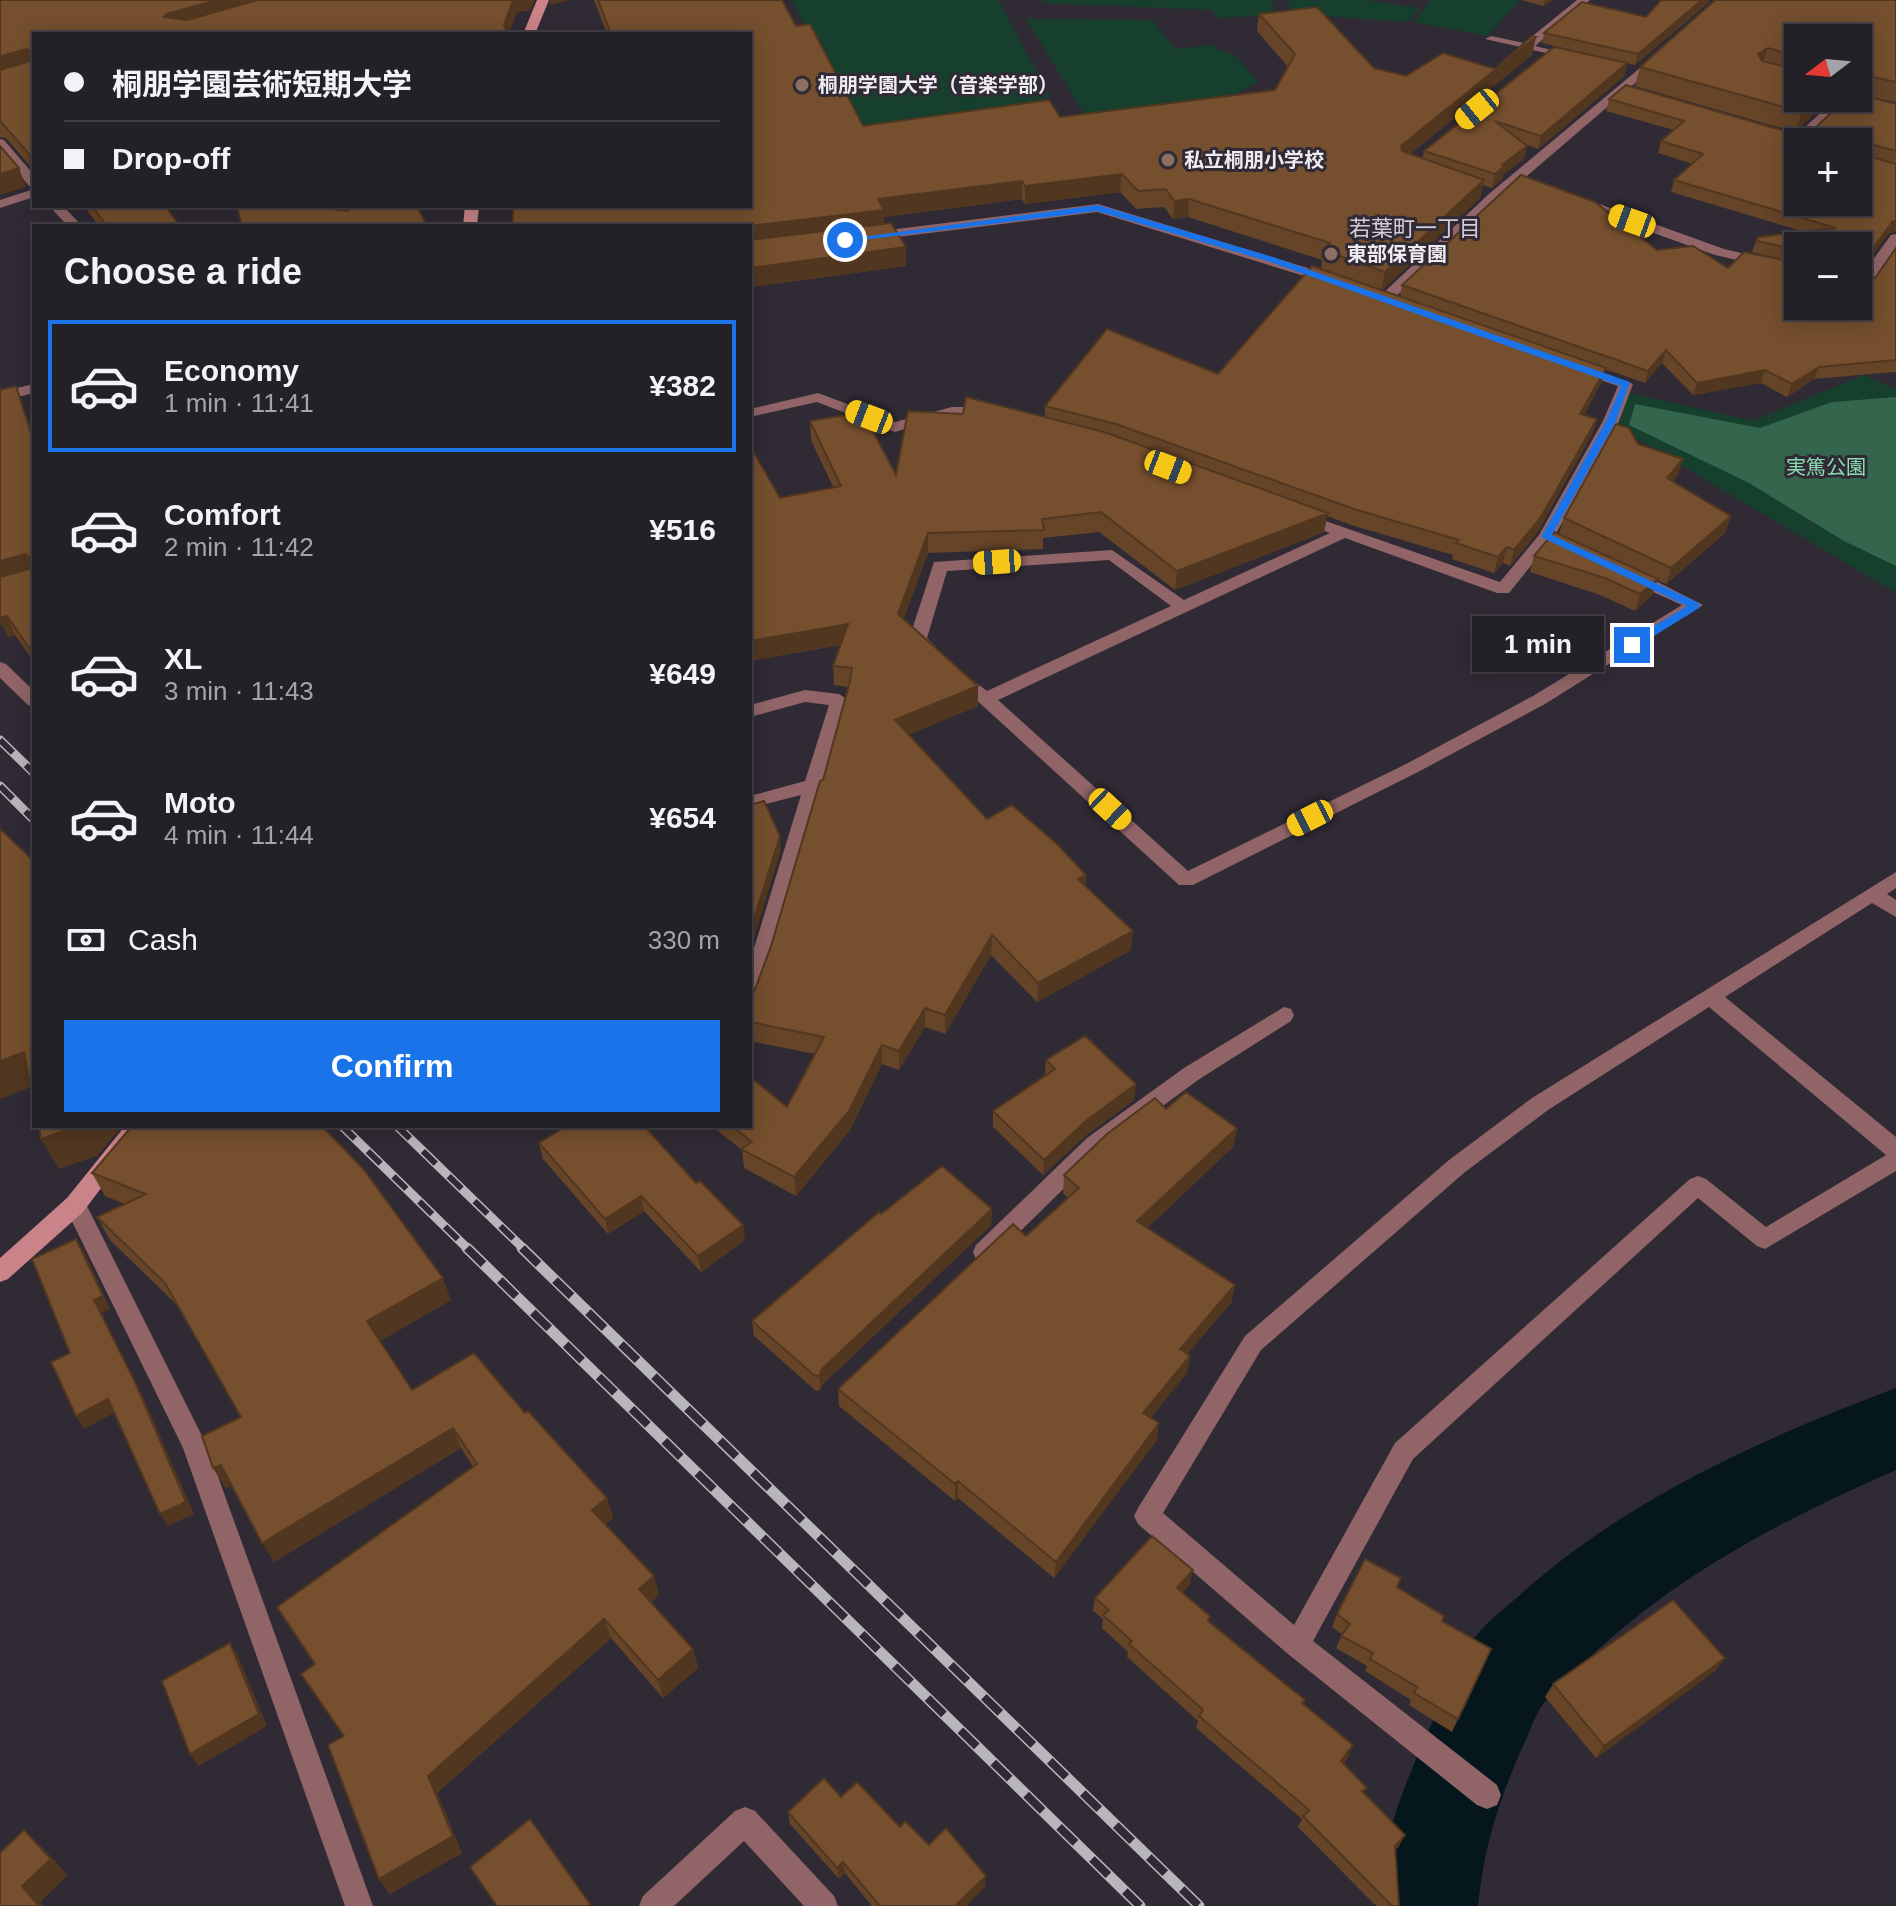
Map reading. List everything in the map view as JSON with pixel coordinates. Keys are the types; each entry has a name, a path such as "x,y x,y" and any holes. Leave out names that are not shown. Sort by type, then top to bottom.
{"main road":[{"path":"530,32 543,0"},
{"path":"0,1272 75,1205 135,1128"}],"street":[{"path":"1526,47 1584,0"},
{"path":"1491,39 1579,59"},
{"path":"1401,304 1379,296 1668,49"},
{"path":"1536,62 1548,52"},
{"path":"1625,70 1641,73"},
{"path":"1622,89 1636,94"},
{"path":"1815,128 1830,112"},
{"path":"0,143 32,181"},
{"path":"1516,178 1530,184"},
{"path":"1480,191 1495,196"},
{"path":"0,204 32,194"},
{"path":"1574,199 1720,252 1784,267"},
{"path":"58,208 73,224"},
{"path":"861,238 1098,208 1343,283"},
{"path":"1872,272 1896,238"},
{"path":"1285,511 1503,589 1553,540 1626,384 1566,363"},
{"path":"0,397 32,389"},
{"path":"752,413 818,397 895,427 933,412 967,409 1010,419"},
{"path":"985,699 1343,533"},
{"path":"1183,607 1112,555 940,566 918,639 1091,791 1186,880 1511,715 1695,605 1614,568"},
{"path":"0,668 32,699"},
{"path":"752,710 805,696 839,700 752,987"},
{"path":"752,801 813,785"},
{"path":"1487,1795 1297,1645 1147,1516 1253,1343 1469,1157 1540,1104 1896,879"},
{"path":"1873,894 1896,910"},
{"path":"1711,997 1896,1150"},
{"path":"969,1266 1095,1144 1191,1074 1284,1015"},
{"path":"1297,1645 1404,1451 1698,1185 1765,1239 1896,1160"},
{"path":"75,1205 195,1446 359,1906"},
{"path":"653,1906 745,1821 824,1906"}],"green space":[{"path":"792,0 998,0 1049,94 1040,118 863,138"},
{"path":"1044,0 1271,0 1277,15 1216,18 1213,10 1042,3"},
{"path":"1287,0 1366,0 1419,8 1408,22 1293,14"},
{"path":"1430,0 1520,1 1487,36 1414,22"},
{"path":"1026,19 1152,20 1175,49 1214,45 1235,55 1258,82 1215,106 1087,118"},
{"name":"実篤公園","path":"1863,375 1896,389 1896,593 1610,423 1629,393 1753,421"},
{"name":"実篤公園","path":"1896,397 1896,566 1844,541 1749,483 1629,425 1635,404 1760,428 1832,402"}],"building":[{"path":"0,0 217,0 164,17 187,20 258,0 513,0 504,25 507,32 32,32 30,165 30,155 0,121 0,70 30,61 31,52 27,49 0,56"},
{"path":"598,0 782,0 796,26 810,24 863,126 1049,100 1060,117 1275,90 1295,54 1259,14 1317,7 1374,68 1406,76 1443,53 1495,69 1532,36 1536,37 1401,146 1402,151 1484,180 1385,272 1323,250 1330,243 1189,199 1174,201 1166,189 1138,191 1122,174 1025,186 1022,181 878,199 884,210 752,226 512,224 514,208 752,208 752,32 610,32"},
{"path":"1661,0 1702,0 1638,54 1544,33 1582,2 1646,17"},
{"path":"1715,0 1896,0 1896,82 1872,77 1872,24 1784,24 1784,52 1768,48 1758,54 1762,61 1784,66 1784,107 1640,67"},
{"path":"1554,47 1627,63 1541,136 1495,121 1527,146 1495,174 1424,151"},
{"path":"1626,85 1784,131 1784,213 1674,180 1703,154 1661,141 1684,121 1609,99"},
{"path":"1872,98 1896,104 1896,151 1872,144 1872,128 1816,127 1832,112 1872,112"},
{"path":"0,146 19,168 0,174"},
{"path":"1872,157 1896,164 1896,221 1872,250 1872,232 1802,232 1836,228 1796,216 1872,216"},
{"path":"1521,175 1595,202 1657,250 1693,246 1728,268 1744,252 1784,260 1784,320 1872,320 1872,278 1896,248 1896,360 1819,367 1792,384 1765,370 1697,383 1666,350 1648,371 1402,285"},
{"path":"94,208 166,208 178,224 106,224"},
{"path":"238,208 348,211 351,208 418,208 426,224 242,224"},
{"path":"891,223 906,247 752,268 752,240"},
{"path":"1784,234 1784,247 1756,241 1759,237"},
{"path":"1312,266 1606,368 1580,414 1597,419 1541,517 1514,550 1507,547 1498,557 1456,543 1459,540 1354,509 1116,424 1045,406 1107,329 1218,374"},
{"path":"16,386 32,436 32,652 7,616 0,618 0,577 29,569 29,557 25,554 0,561 0,390"},
{"path":"966,397 1104,432 1328,513 1177,571 1101,512 1042,519 1044,530 928,533 898,614 978,686 895,720 987,819 1012,805 1058,845 1086,875 1078,879 1133,931 1038,983 992,935 945,1015 925,1008 899,1051 882,1045 849,1111 794,1177 741,1149 752,1142 734,1128 752,1128 752,1079 787,1107 824,1037 752,1022 752,998 771,946 820,781 823,780 852,668 833,666 848,624 752,641 752,449 780,498 841,486 810,421 863,412 896,475 908,411 963,414"},
{"path":"1616,424 1629,428 1638,444 1683,459 1667,478 1731,516 1671,568 1564,518"},
{"path":"1554,532 1658,579 1640,594 1605,578 1534,556"},
{"path":"764,801 780,836 752,926 752,804"},
{"path":"0,829 32,859 32,1093 24,1052 0,1061"},
{"path":"1085,1036 1136,1084 1087,1120 1044,1160 993,1111 1055,1069 1046,1060"},
{"path":"1186,1092 1237,1128 1137,1221 1235,1285 1180,1349 1190,1356 1143,1413 1159,1423 1056,1562 958,1481 955,1484 838,1389 1013,1224 1026,1236 1079,1188 1064,1175 1107,1134 1155,1098 1166,1109"},
{"path":"39,1128 72,1128 41,1139"},
{"path":"130,1128 324,1128 364,1170 443,1278 367,1321 412,1390 474,1353 525,1413 528,1411 607,1498 592,1510 654,1576 639,1589 693,1649 658,1680 604,1619 428,1776 453,1836 379,1879 328,1745 344,1736 301,1674 315,1664 277,1607 477,1464 453,1428 262,1543 221,1465 213,1468 202,1436 241,1417 165,1283 97,1217 146,1194 92,1173"},
{"path":"564,1128 646,1128 696,1183 700,1181 743,1225 698,1256 641,1196 605,1219 539,1143"},
{"path":"942,1166 992,1209 822,1369 819,1376 815,1376 752,1321 879,1212 881,1214"},
{"path":"76,1239 103,1296 94,1300 136,1384 186,1502 160,1514 108,1399 76,1416 51,1362 70,1353 32,1259"},
{"path":"1152,1536 1193,1570 1177,1588 1210,1616 1208,1621 1305,1700 1302,1703 1353,1745 1341,1761 1367,1788 1362,1791 1405,1835 1395,1846 1399,1906 1392,1906 1303,1816 1309,1810 1199,1716 1203,1710 1129,1644 1132,1641 1103,1615 1109,1610 1095,1598"},
{"path":"1365,1559 1401,1578 1397,1587 1444,1616 1442,1621 1491,1649 1458,1719 1414,1693 1417,1687 1370,1659 1373,1653 1341,1636 1350,1624 1337,1614"},
{"path":"1673,1600 1725,1658 1604,1746 1553,1684"},
{"path":"230,1643 259,1714 190,1754 162,1681"},
{"path":"824,1778 841,1797 857,1782 900,1827 905,1821 929,1845 946,1828 986,1876 955,1906 880,1906 843,1862 837,1868 788,1812"},
{"path":"530,1819 590,1904 588,1906 497,1906 470,1867"},
{"path":"24,1830 51,1859 22,1886 39,1906 0,1906 0,1853"}],"waterway":[{"path":"1426,1906 1433,1856 1447,1808 1499,1688 1516,1663 1579,1603 1663,1543 1755,1492 1896,1428"}],"railway":[{"path":"0,740 32,771"},
{"path":"0,786 32,818"},
{"path":"344,1128 469,1250"},
{"path":"399,1128 525,1250"},
{"path":"467,1248 1140,1906"},
{"path":"522,1248 1199,1906"}],"place":[{"name":"桐朋学園大学（音楽学部）","path":"802,85"},
{"name":"私立桐朋小学校","path":"1168,160"},
{"name":"東部保育園","path":"1331,254"}],"district":[{"name":"若葉町一丁目","path":"1415,228"}],"route":[{"path":"845,240 1098,208 1270,259 1626,384 1611,421 1546,537 1695,605 1632,645"}]}
